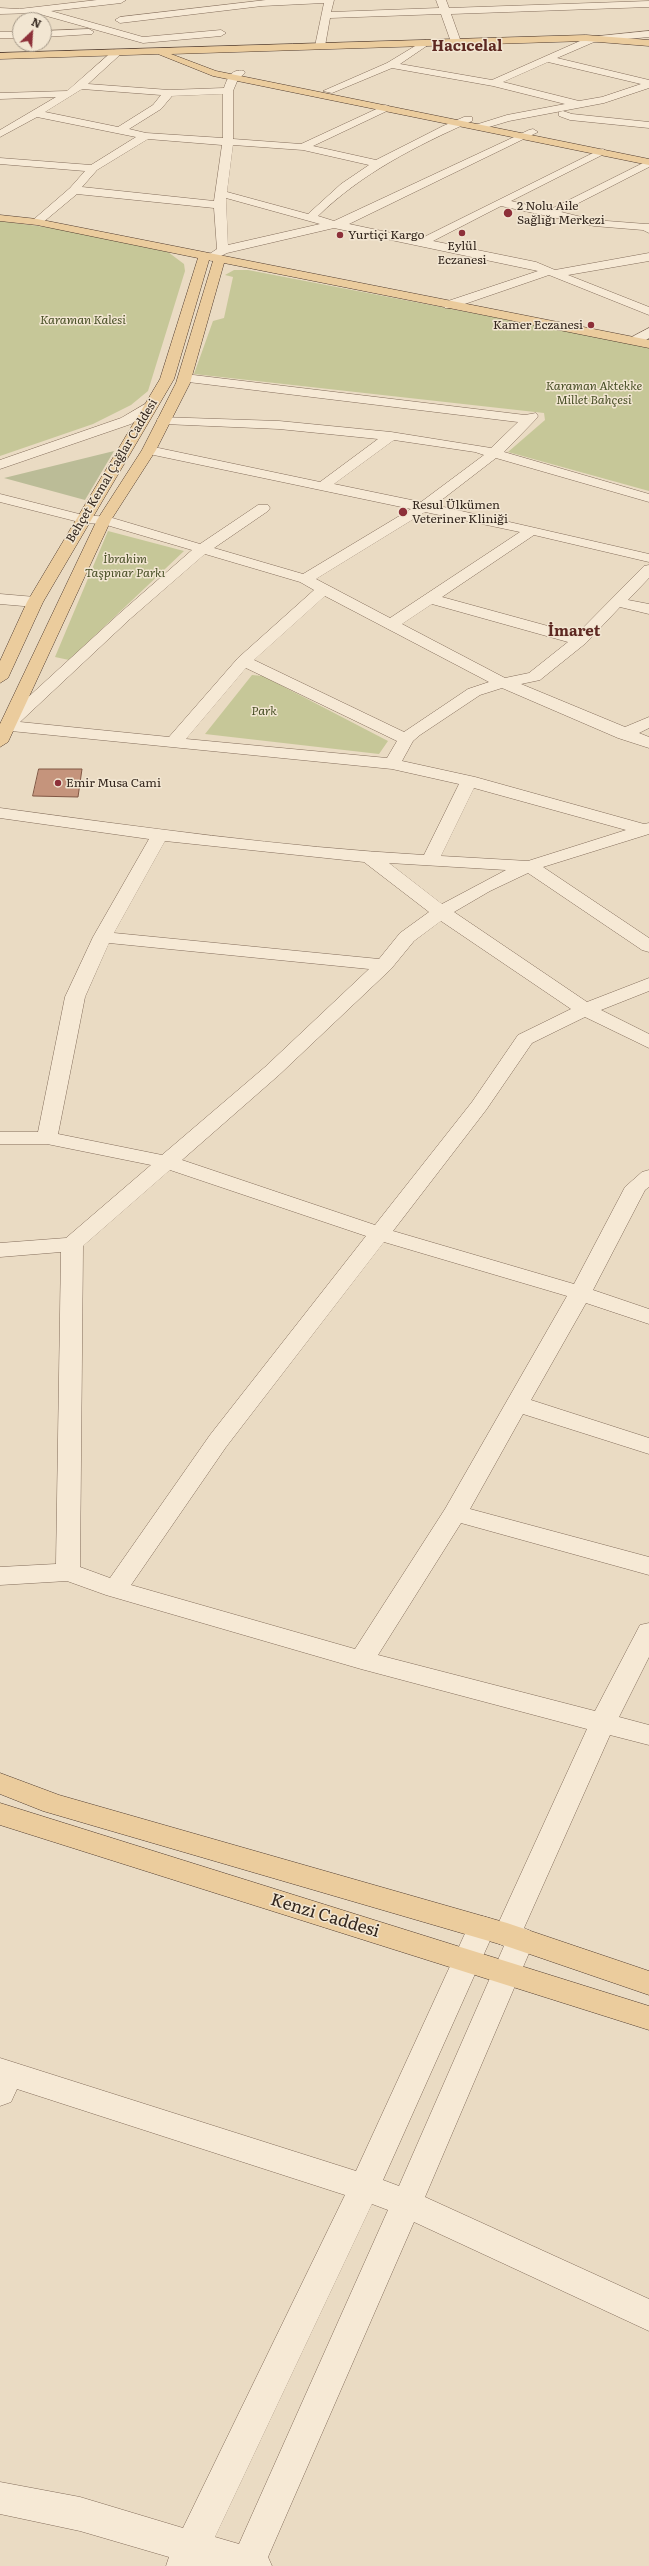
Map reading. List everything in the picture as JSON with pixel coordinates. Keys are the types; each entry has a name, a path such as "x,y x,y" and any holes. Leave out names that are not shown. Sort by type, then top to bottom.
{"main road":[{"path":"0,56 592,39 649,43"},
{"path":"192,50 216,66 236,75 385,108 464,121"},
{"path":"155,51 213,73 236,75 328,91 464,121 649,156"},
{"path":"529,134 649,163"},
{"path":"0,218 37,222 214,256 449,305 649,344"},
{"name":"Behçet Kemal Çağlar Caddesi","path":"0,742 104,520 149,450 185,378 214,256"},
{"name":"Behçet Kemal Çağlar Caddesi","path":"0,678 35,602 85,514 167,379 214,256"},
{"path":"0,1783 53,1804 503,1934 649,1984"},
{"name":"Kenzi Caddesi","path":"0,1814 649,2018"}],"street":[{"path":"0,11 19,12 101,1 121,0"},
{"path":"120,20 262,3 329,0 320,46"},
{"path":"441,0 456,42"},
{"path":"101,1 155,51"},
{"path":"326,15 444,10 647,5"},
{"path":"36,10 106,31 143,40 221,33 192,11"},
{"path":"0,20 12,15"},
{"path":"52,34 106,31"},
{"path":"493,83 592,39 649,34"},
{"path":"0,36 12,35"},
{"path":"328,91 391,65 425,43"},
{"path":"0,134 70,94 118,52"},
{"path":"547,59 649,84"},
{"path":"391,65 493,83 581,105"},
{"path":"236,75 228,91 228,142 214,256 337,225 529,134"},
{"path":"484,125 604,100 649,84"},
{"path":"79,86 169,93 228,91"},
{"path":"121,130 157,107 169,93"},
{"path":"0,96 70,94"},
{"path":"303,147 385,108"},
{"path":"554,111 570,117 649,125"},
{"path":"37,114 146,136 303,147 378,164"},
{"path":"0,121 24,121"},
{"path":"310,218 330,196 378,164 405,148 464,121"},
{"path":"37,222 74,190 93,168 146,136"},
{"path":"422,243 499,202 603,152"},
{"path":"0,161 93,168"},
{"path":"551,213 649,163"},
{"path":"74,190 220,199 553,272 649,311"},
{"path":"499,202 594,222 648,228"},
{"path":"644,215 635,221 637,224 648,228"},
{"path":"449,305 553,272 649,257"},
{"path":"635,341 649,332"},
{"path":"185,378 529,418 515,435 452,487 423,507 305,579"},
{"path":"0,464 126,421 152,404"},
{"path":"164,420 279,426 391,436 476,448 492,454 649,498"},
{"path":"322,487 391,436"},
{"path":"149,450 532,530 649,558"},
{"path":"0,487 104,520 305,579 325,588 503,683 649,743"},
{"path":"0,498 85,514"},
{"path":"7,726 125,616 202,549 263,508"},
{"path":"393,624 532,530"},
{"path":"392,764 406,739 414,731 474,692 503,683 534,677 580,640 649,568"},
{"path":"173,743 244,661 325,588"},
{"path":"0,599 35,602"},
{"path":"431,599 580,640"},
{"path":"617,602 649,610"},
{"path":"244,661 406,739"},
{"path":"624,734 649,722"},
{"path":"7,726 392,764 469,780 646,829"},
{"path":"430,860 469,780"},
{"path":"0,813 160,835 369,857 529,866 649,946"},
{"path":"0,1250 72,1244 272,1071 384,965 407,937 441,912 484,887 529,866 646,829"},
{"path":"47,1138 75,997 102,937 160,835"},
{"path":"369,857 441,912 585,1010 649,1042"},
{"path":"102,937 384,965"},
{"path":"115,1589 218,1441 478,1106 525,1039 585,1010 649,984"},
{"path":"0,1138 47,1138 167,1162 380,1234 580,1293 649,1317"},
{"path":"361,1660 455,1513 580,1293 636,1186 649,1176"},
{"path":"68,1572 72,1244"},
{"path":"517,1404 649,1446"},
{"path":"455,1513 649,1566"},
{"path":"0,1576 68,1572 115,1589 361,1660 649,1735"},
{"path":"188,2556 364,2188 467,1960 503,1934 602,1724 649,1632"},
{"path":"0,2498 80,2514 188,2556 250,2565 405,2204 508,1973 503,1934"},
{"path":"3,2079 364,2188 405,2204 624,2302 649,2316"}],"green space":[{"name":"Karaman Kalesi","path":"0,221 60,229 168,252 184,264 185,271 148,391 131,405 93,424 0,456"},
{"name":"Karaman Aktekke Millet Bahçesi","path":"234,270 248,270 649,347 649,491 508,452 545,420 544,413 194,374 213,321 224,318 233,277 225,275"},
{"path":"114,451 85,500 4,478"},
{"name":"İbrahim Taşpınar Parkı","path":"108,531 184,551 69,660 55,657"},
{"name":"Park","path":"252,675 263,676 388,741 379,754 205,734"}],"building":[{"name":"Emir Musa Cami","path":"39,769 82,769 78,797 33,796"}],"place":[{"name":"2 Nolu Aile Sağlığı Merkezi","path":"508,213"},
{"name":"Eylül Eczanesi","path":"462,233"},
{"name":"Yurtiçi Kargo","path":"340,235"},
{"name":"Kamer Eczanesi","path":"591,325"},
{"name":"Resul Ülkümen Veteriner Kliniği","path":"403,512"},
{"name":"Emir Musa Cami","path":"58,783"}],"district":[{"name":"Hacıcelal","path":"467,47"},
{"name":"İmaret","path":"574,632"}]}
